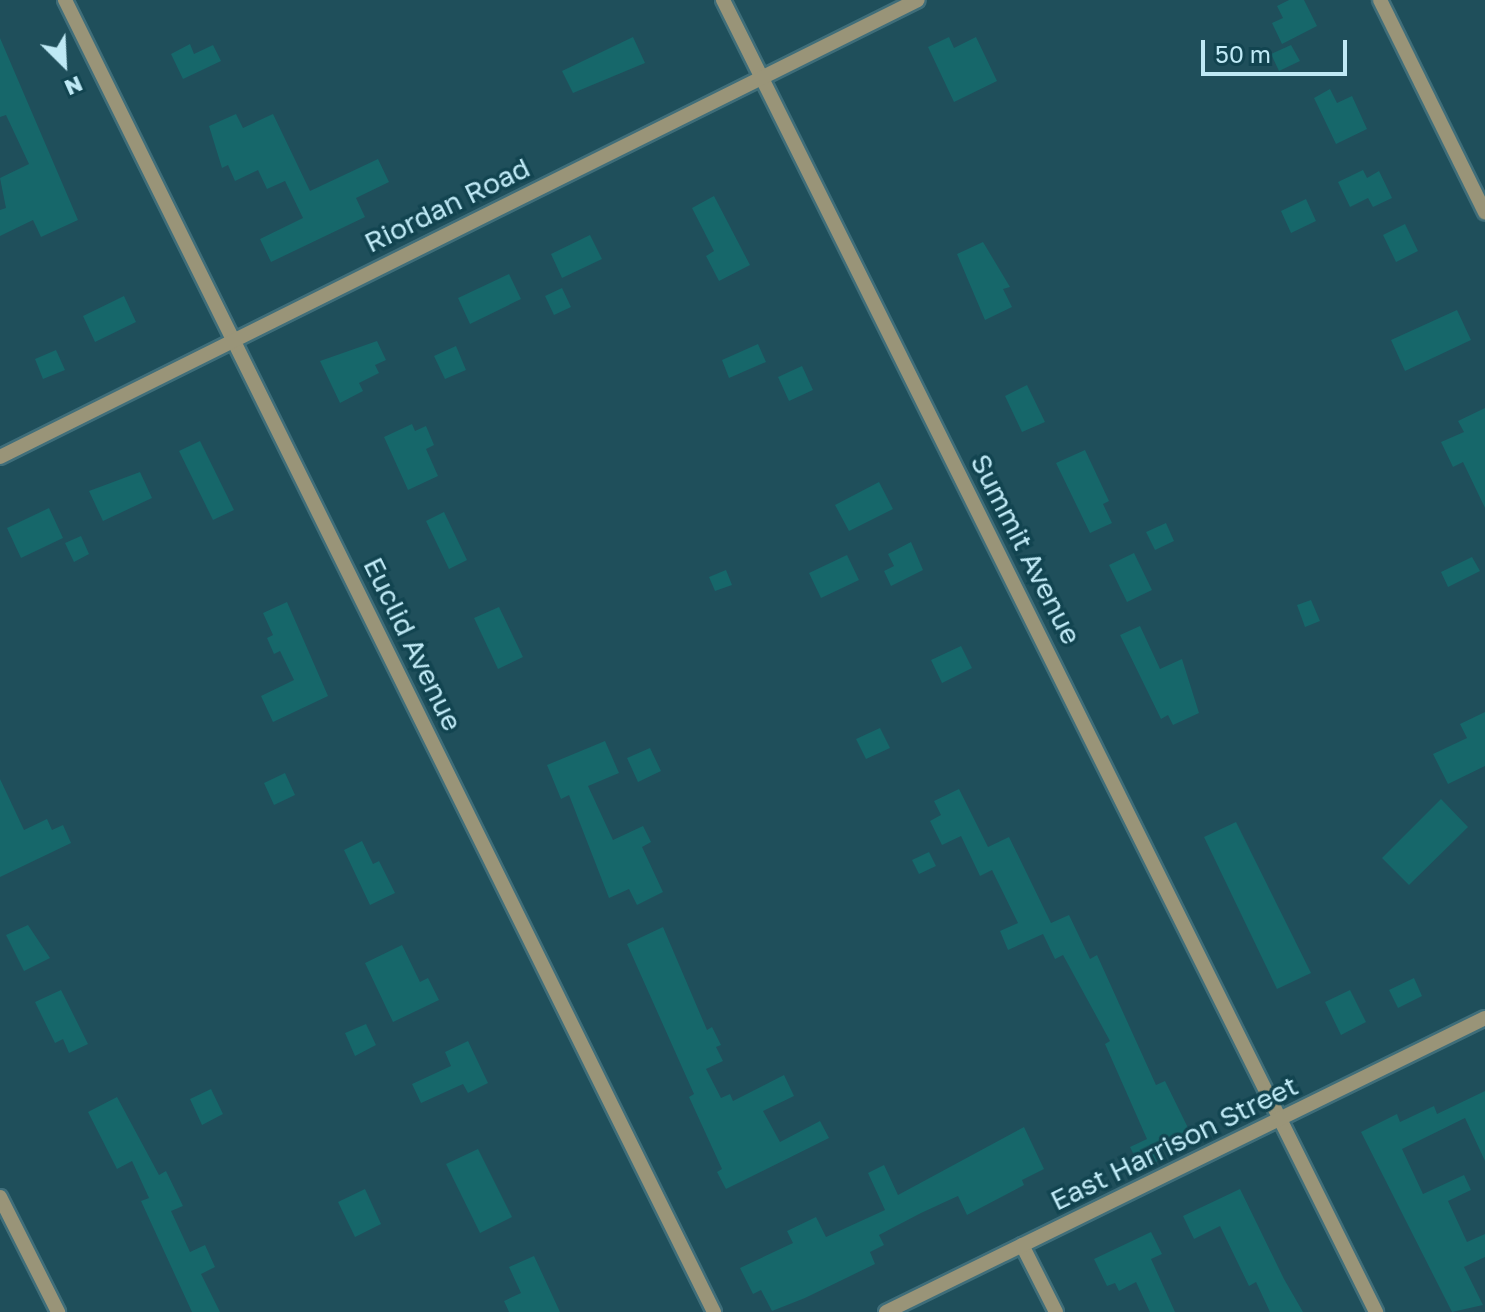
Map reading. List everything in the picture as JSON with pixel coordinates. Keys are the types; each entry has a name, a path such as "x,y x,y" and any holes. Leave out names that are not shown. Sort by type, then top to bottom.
{"street":[{"name":"Euclid Avenue","path":"65,0 714,1312"},
{"name":"Summit Avenue","path":"723,0 1376,1312"},
{"name":"Riordan Road","path":"0,457 918,0"},
{"path":"1380,0 1485,212"},
{"name":"East Harrison Street","path":"886,1312 1485,1018"},
{"path":"0,1197 58,1312"},
{"path":"1022,1245 1056,1312"}],"building":[{"path":"1289,0 1304,0 1317,26 1282,44 1272,23 1283,18 1277,6"},
{"path":"633,37 645,63 573,93 562,71"},
{"path":"949,37 954,48 976,37 997,81 954,102 928,47"},
{"path":"0,38 78,220 41,237 33,220 0,236 0,210 6,208 0,178 29,164 6,115 0,117"},
{"path":"190,44 194,54 213,45 221,61 183,79 171,54"},
{"path":"1291,45 1300,61 1279,71 1271,54"},
{"path":"1330,89 1337,103 1352,96 1367,129 1336,144 1314,98"},
{"path":"236,114 243,128 273,114 310,191 378,159 389,182 356,198 365,217 271,262 260,239 303,218 285,181 267,189 258,170 235,181 228,165 222,168 209,126"},
{"path":"1363,170 1367,178 1379,171 1392,198 1373,207 1368,198 1350,207 1338,182"},
{"path":"714,196 750,265 719,281 706,256 714,251 692,208"},
{"path":"1306,199 1316,221 1291,233 1281,211"},
{"path":"1405,224 1418,251 1396,262 1383,235"},
{"path":"590,235 602,259 562,278 551,254"},
{"path":"983,242 1010,287 1003,289 1012,307 985,320 957,254"},
{"path":"509,274 521,299 470,324 458,298"},
{"path":"562,288 571,307 554,315 545,296"},
{"path":"124,296 136,322 95,342 83,316"},
{"path":"1457,310 1471,340 1405,371 1391,340"},
{"path":"377,341 386,360 375,365 379,373 359,383 363,391 340,403 320,361"},
{"path":"758,344 766,362 729,378 722,360"},
{"path":"456,346 466,370 445,379 434,356"},
{"path":"56,350 65,370 43,379 35,359"},
{"path":"802,366 813,390 789,401 778,377"},
{"path":"1027,385 1045,422 1022,432 1005,396"},
{"path":"1485,408 1485,508 1463,462 1453,467 1441,442 1464,432 1458,421"},
{"path":"412,424 415,431 426,426 434,445 426,449 438,476 408,490 384,437"},
{"path":"200,441 234,510 213,520 179,451"},
{"path":"1085,450 1109,501 1103,504 1112,523 1090,533 1056,463"},
{"path":"140,472 152,498 103,521 89,491"},
{"path":"879,482 893,509 849,531 835,505"},
{"path":"49,508 63,538 21,558 7,528"},
{"path":"444,512 467,560 449,569 426,521"},
{"path":"1166,523 1174,541 1155,550 1146,532"},
{"path":"81,536 89,554 74,562 65,543"},
{"path":"911,542 923,570 891,586 884,571 894,566 888,554"},
{"path":"1134,553 1152,590 1127,602 1109,565"},
{"path":"847,555 859,580 821,598 809,573"},
{"path":"1472,557 1480,571 1448,587 1441,572"},
{"path":"726,570 732,585 715,591 709,577"},
{"path":"1311,600 1320,621 1305,627 1297,605"},
{"path":"287,602 328,696 273,722 261,696 294,680 280,651 274,654 267,638 273,635 263,613"},
{"path":"499,607 523,657 498,669 474,618"},
{"path":"1140,626 1160,669 1182,659 1199,713 1173,725 1168,715 1161,719 1120,635"},
{"path":"961,646 972,668 942,683 931,660"},
{"path":"1485,712 1485,766 1448,784 1433,754 1467,738 1460,724"},
{"path":"880,728 890,748 866,759 856,739"},
{"path":"605,741 619,773 588,786 613,840 643,826 651,842 642,847 663,892 637,905 629,889 609,898 569,795 561,799 547,765"},
{"path":"650,748 661,771 638,782 627,758"},
{"path":"285,773 295,795 274,805 264,783"},
{"path":"0,779 24,830 47,819 52,830 63,825 71,843 0,877"},
{"path":"959,789 988,847 1009,837 1051,923 1069,915 1090,959 1097,955 1156,1085 1165,1081 1190,1132 1157,1148 1162,1159 1141,1169 1130,1147 1147,1139 1105,1044 1110,1041 1063,955 1055,959 1043,934 1008,950 1000,931 1018,923 992,870 980,876 961,836 942,845 930,821 941,815 934,801"},
{"path":"1441,799 1468,827 1409,885 1382,858"},
{"path":"1236,822 1311,973 1277,989 1204,837"},
{"path":"362,841 373,864 379,861 395,893 370,905 344,850"},
{"path":"929,852 936,866 919,874 912,860"},
{"path":"28,925 50,958 24,971 6,935"},
{"path":"663,927 707,1030 712,1027 721,1045 716,1047 723,1061 706,1069 721,1098 730,1094 733,1101 784,1075 794,1096 763,1111 780,1142 820,1121 829,1138 726,1189 717,1172 722,1169 689,1097 694,1094 627,944"},
{"path":"402,945 420,982 428,978 439,1000 393,1022 365,963"},
{"path":"1414,978 1422,996 1398,1008 1389,990"},
{"path":"61,990 88,1044 69,1053 63,1039 55,1043 35,1002"},
{"path":"1350,990 1366,1022 1341,1035 1325,1002"},
{"path":"366,1024 376,1045 355,1056 345,1033"},
{"path":"468,1041 488,1083 468,1093 463,1084 421,1103 412,1084 451,1066 445,1052"},
{"path":"211,1089 223,1114 202,1125 190,1099"},
{"path":"1485,1091 1485,1161 1465,1118 1402,1149 1423,1194 1464,1175 1471,1190 1448,1201 1467,1242 1485,1234 1485,1257 1464,1267 1483,1305 1452,1312 1361,1132 1397,1114 1400,1122 1434,1106 1437,1114"},
{"path":"117,1097 159,1175 166,1171 183,1206 171,1211 190,1252 205,1245 215,1267 201,1274 220,1312 192,1312 141,1201 149,1198 132,1161 117,1169 88,1112"},
{"path":"1024,1127 1044,1169 1022,1180 1024,1185 967,1215 958,1196 921,1213 879,1235 884,1245 870,1252 875,1264 805,1298 772,1311 761,1290 753,1294 740,1268 793,1243 787,1231 816,1217 826,1237 885,1210 868,1173 884,1165 898,1195"},
{"path":"478,1149 512,1217 480,1233 446,1164"},
{"path":"365,1189 381,1224 355,1237 338,1202"},
{"path":"1240,1189 1303,1312 1270,1312 1256,1282 1249,1286 1220,1226 1194,1239 1183,1216"},
{"path":"1151,1232 1162,1254 1151,1259 1175,1312 1150,1312 1136,1282 1119,1291 1115,1283 1107,1286 1094,1259"},
{"path":"534,1256 560,1312 509,1312 504,1301 521,1293 509,1267"}]}
